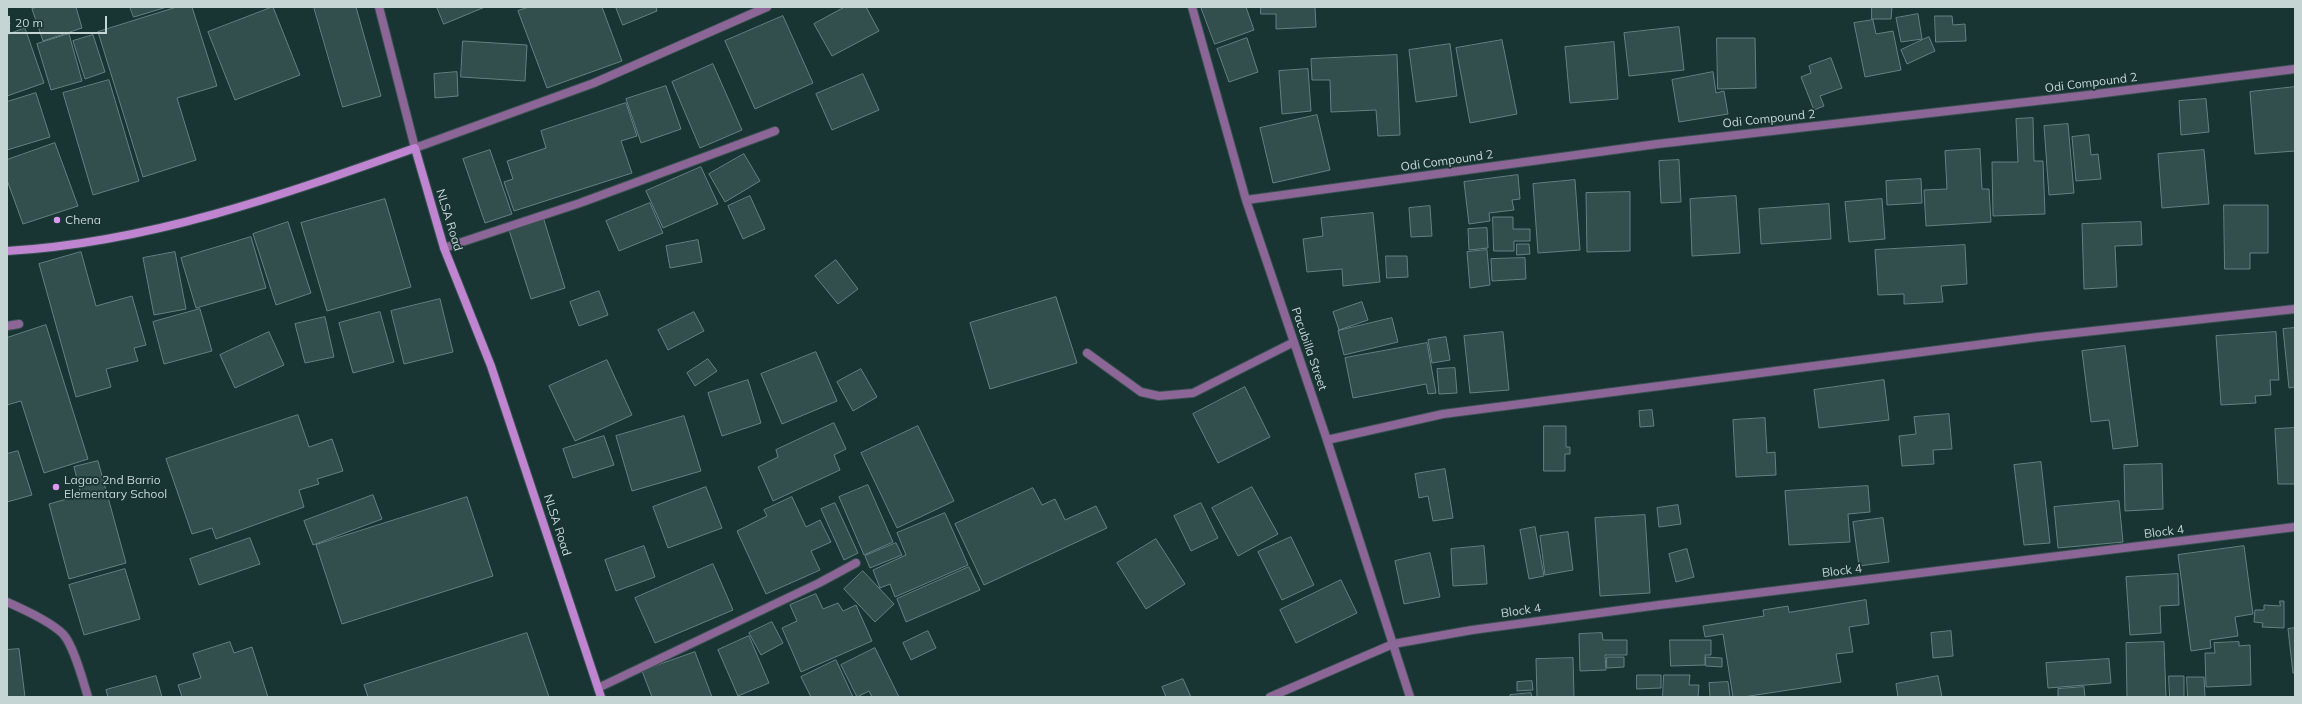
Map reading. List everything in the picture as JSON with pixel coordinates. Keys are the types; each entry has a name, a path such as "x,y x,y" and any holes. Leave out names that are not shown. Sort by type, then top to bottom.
{"main road":[{"name":"NLSA Road","path":"415,148 444,248 492,366 601,697"},
{"path":"7,251 126,236 209,216 316,184 415,148"}],"street":[{"path":"379,7 415,148 594,83 767,7"},
{"name":"Pacubilla Street","path":"1192,7 1246,200 1327,440 1410,697"},
{"name":"Odi Compound 2","path":"1246,200 1657,144 2080,96 2295,69"},
{"path":"444,248 580,203 775,131"},
{"path":"1327,440 1443,414 2038,337 2295,309"},
{"path":"7,326 19,324"},
{"path":"1088,353 1142,392 1159,396 1193,393 1294,342"},
{"name":"Block 4","path":"1270,697 1393,644 1472,630 1636,608 2295,527"},
{"path":"598,688 819,583 856,563"},
{"path":"7,602 27,611 63,635 79,665 88,697"}],"building":[{"path":"38,7 76,7 82,28 43,41 32,9"},
{"path":"130,7 167,7 134,17"},
{"path":"177,7 192,7 217,86 177,98 196,160 143,177 98,32"},
{"path":"273,7 300,75 235,100 208,32"},
{"path":"314,7 356,7 381,96 343,107"},
{"path":"437,7 485,7 444,24"},
{"path":"529,7 602,7 622,61 547,88 518,11"},
{"path":"616,7 656,7 657,11 623,25"},
{"path":"845,7 866,7 879,31 832,56 814,24"},
{"path":"1201,7 1246,7 1254,30 1215,44"},
{"path":"1261,7 1315,7 1316,27 1276,29 1276,14 1261,14"},
{"path":"1872,7 1892,7 1891,19 1872,19"},
{"path":"7,13 10,24 7,25"},
{"path":"1918,14 1922,39 1901,42 1896,18"},
{"path":"783,16 813,83 755,109 725,41"},
{"path":"1935,16 1952,16 1953,25 1965,24 1966,41 1936,42"},
{"path":"1873,20 1876,34 1893,31 1901,70 1865,77 1854,23"},
{"path":"1679,27 1684,70 1629,76 1624,33"},
{"path":"25,28 44,83 7,96 7,35"},
{"path":"69,34 82,81 51,90 37,44"},
{"path":"93,35 105,72 85,79 73,41"},
{"path":"1929,37 1935,51 1907,64 1901,50"},
{"path":"1247,38 1258,72 1229,82 1217,49"},
{"path":"1717,38 1755,38 1756,88 1718,89"},
{"path":"1502,40 1517,114 1470,123 1456,48"},
{"path":"463,41 527,45 525,81 461,77"},
{"path":"1614,42 1618,99 1570,103 1565,47"},
{"path":"1450,44 1457,96 1416,102 1409,50"},
{"path":"1397,55 1400,135 1378,136 1376,110 1331,112 1330,80 1312,80 1311,59"},
{"path":"1831,58 1842,88 1820,96 1824,106 1814,110 1801,77 1811,73 1809,66"},
{"path":"713,64 742,130 700,148 672,82"},
{"path":"1308,69 1311,111 1282,114 1279,71"},
{"path":"457,72 458,96 435,98 434,74"},
{"path":"1713,72 1716,93 1724,91 1728,114 1679,122 1672,80"},
{"path":"863,74 879,110 832,130 816,94"},
{"path":"109,80 139,181 93,195 63,93"},
{"path":"666,86 681,129 641,143 626,99"},
{"path":"2295,87 2295,151 2255,154 2250,92"},
{"path":"36,93 50,137 7,150 7,102"},
{"path":"2206,99 2209,132 2181,135 2179,101"},
{"path":"626,103 637,136 621,141 632,173 514,211 504,182 513,179 507,161 546,148 541,131"},
{"path":"1317,115 1330,170 1273,183 1260,128"},
{"path":"2033,118 2034,161 2043,161 2045,214 1993,216 1992,162 2018,162 2016,119"},
{"path":"2068,124 2074,193 2049,195 2044,126"},
{"path":"2089,135 2091,155 2098,154 2101,179 2076,181 2072,137"},
{"path":"55,143 78,206 23,224 7,180 7,160"},
{"path":"1980,149 1982,189 1989,189 1991,222 1926,226 1924,190 1947,189 1945,151"},
{"path":"490,150 512,214 485,223 463,159"},
{"path":"2204,150 2209,204 2162,208 2158,154"},
{"path":"744,154 760,181 725,202 709,174"},
{"path":"1679,160 1681,202 1661,203 1659,161"},
{"path":"701,167 718,204 663,228 646,191"},
{"path":"1518,175 1520,199 1512,200 1514,210 1489,213 1490,221 1469,224 1464,182"},
{"path":"1921,179 1922,203 1887,205 1886,181"},
{"path":"1575,180 1580,250 1538,253 1533,184"},
{"path":"1630,192 1630,251 1587,252 1586,193"},
{"path":"750,196 765,229 743,239 728,206"},
{"path":"1736,196 1740,253 1692,256 1690,199"},
{"path":"385,199 411,287 327,311 301,223"},
{"path":"1882,199 1885,239 1849,242 1845,202"},
{"path":"650,203 663,233 619,251 606,221"},
{"path":"1829,204 1831,239 1761,244 1759,209"},
{"path":"2224,205 2268,205 2268,253 2250,253 2250,269 2225,269"},
{"path":"1430,206 1432,236 1411,237 1409,208"},
{"path":"1373,213 1380,282 1343,286 1342,269 1307,272 1303,239 1323,236 1321,218"},
{"path":"1493,217 1513,217 1513,229 1530,229 1530,241 1514,241 1514,251 1494,251"},
{"path":"544,220 565,288 531,299 509,230"},
{"path":"288,222 311,293 276,305 253,234"},
{"path":"2141,222 2142,245 2115,246 2117,287 2084,289 2082,224"},
{"path":"1487,228 1488,248 1469,250 1468,229"},
{"path":"251,237 266,288 196,308 181,258"},
{"path":"698,240 702,262 670,268 666,246"},
{"path":"1517,244 1529,244 1530,254 1517,255"},
{"path":"1965,245 1967,284 1941,286 1943,302 1904,304 1904,294 1878,295 1875,250"},
{"path":"1487,250 1490,285 1470,288 1467,252"},
{"path":"81,252 96,306 132,296 146,345 134,348 138,361 106,369 111,387 76,397 39,264"},
{"path":"175,252 186,309 154,315 143,258"},
{"path":"1386,256 1407,256 1408,277 1387,278"},
{"path":"1525,258 1526,279 1492,281 1491,259"},
{"path":"836,260 858,289 838,304 815,276"},
{"path":"599,291 608,315 579,326 570,302"},
{"path":"1056,297 1077,363 990,389 970,323"},
{"path":"440,299 453,352 404,364 391,311"},
{"path":"1362,302 1368,320 1339,330 1333,312"},
{"path":"200,309 212,351 164,364 153,322"},
{"path":"380,312 394,362 353,373 339,323"},
{"path":"694,312 704,331 668,350 658,330"},
{"path":"325,317 334,357 305,363 295,324"},
{"path":"1392,318 1398,342 1344,355 1338,331"},
{"path":"46,325 88,459 44,473 21,401 7,405 7,338"},
{"path":"2295,328 2295,387 2289,388 2283,329"},
{"path":"269,332 284,365 235,388 220,355"},
{"path":"1503,332 1509,390 1470,393 1464,336"},
{"path":"2276,332 2279,380 2270,380 2271,395 2255,396 2256,403 2221,405 2216,336"},
{"path":"1446,337 1450,360 1432,363 1428,340"},
{"path":"1427,343 1436,393 1428,394 1426,384 1353,398 1345,358"},
{"path":"2125,346 2138,446 2113,449 2109,420 2091,422 2082,351"},
{"path":"816,352 837,401 782,424 761,374"},
{"path":"708,359 717,371 695,386 687,373"},
{"path":"607,360 632,415 575,441 549,386"},
{"path":"1455,368 1457,393 1439,394 1437,369"},
{"path":"861,369 877,397 853,411 837,382"},
{"path":"748,380 761,423 722,436 708,393"},
{"path":"1884,380 1889,420 1819,428 1814,390"},
{"path":"1245,387 1270,437 1218,463 1193,414"},
{"path":"1652,410 1654,426 1640,427 1639,411"},
{"path":"1949,414 1952,449 1933,450 1934,464 1902,466 1899,436 1916,434 1914,417"},
{"path":"298,415 309,447 332,439 343,471 317,479 319,484 299,490 304,507 216,539 212,528 192,534 166,459"},
{"path":"684,416 701,471 632,491 616,436"},
{"path":"1765,418 1767,453 1775,452 1776,475 1736,477 1733,420"},
{"path":"834,423 846,449 834,455 840,470 773,501 758,467 778,457 776,450"},
{"path":"918,426 954,501 897,528 861,453"},
{"path":"1544,426 1566,426 1566,447 1570,447 1570,454 1565,454 1565,471 1544,471"},
{"path":"2295,428 2295,484 2278,484 2275,429"},
{"path":"604,436 614,465 573,478 563,449"},
{"path":"18,451 32,495 7,502 7,454"},
{"path":"98,461 126,563 69,579 49,504 81,495 74,467"},
{"path":"2041,462 2050,543 2024,545 2014,465"},
{"path":"2162,464 2163,509 2125,511 2124,465"},
{"path":"1445,469 1453,518 1433,521 1428,496 1419,498 1415,474"},
{"path":"868,485 893,542 864,555 839,497"},
{"path":"1868,486 1870,512 1848,514 1850,542 1789,545 1785,491"},
{"path":"706,487 722,528 668,548 653,507"},
{"path":"1252,487 1278,534 1238,556 1212,508"},
{"path":"1033,488 1042,505 1055,499 1065,520 1096,506 1107,528 984,585 955,524"},
{"path":"373,495 382,519 313,545 304,521"},
{"path":"467,497 493,576 342,624 316,545"},
{"path":"792,497 806,527 820,520 831,542 811,551 820,570 766,594 737,531 767,516 764,510"},
{"path":"2119,501 2123,542 2058,548 2054,507"},
{"path":"835,503 858,553 844,560 821,509"},
{"path":"1201,503 1218,538 1191,551 1174,516"},
{"path":"1678,505 1681,524 1659,527 1657,508"},
{"path":"945,513 968,565 895,597 890,584 880,588 873,570 906,555 897,533"},
{"path":"1645,515 1650,593 1600,596 1595,518"},
{"path":"1883,518 1889,562 1859,566 1853,522"},
{"path":"1535,527 1544,576 1529,579 1520,530"},
{"path":"1568,532 1573,570 1545,575 1540,536"},
{"path":"1291,537 1314,585 1282,600 1258,552"},
{"path":"250,538 260,564 199,585 190,559"},
{"path":"1156,539 1185,584 1146,609 1117,563"},
{"path":"896,543 902,555 870,568 865,556"},
{"path":"644,546 655,577 616,591 605,560"},
{"path":"1484,546 1487,584 1453,586 1451,549"},
{"path":"2244,546 2253,614 2235,617 2238,636 2210,640 2211,648 2191,651 2178,555"},
{"path":"1687,549 1694,577 1676,582 1669,554"},
{"path":"1430,553 1440,597 1404,604 1395,561"},
{"path":"713,564 733,610 655,643 635,598"},
{"path":"969,567 980,590 906,622 897,599"},
{"path":"125,569 140,619 84,635 69,585"},
{"path":"863,571 894,604 875,622 844,589"},
{"path":"2178,574 2179,605 2160,606 2161,633 2130,635 2126,577"},
{"path":"1341,580 1357,613 1296,643 1280,610"},
{"path":"816,594 823,609 838,603 843,611 856,605 872,641 801,672 782,628 797,621 790,605"},
{"path":"1866,600 1869,624 1849,627 1853,652 1836,654 1841,682 1743,697 1733,697 1723,634 1705,637 1703,626 1764,616 1763,610 1788,606 1789,612"},
{"path":"2280,601 2284,601 2284,628 2262,627 2263,623 2254,622 2255,610 2264,610 2264,605 2280,606"},
{"path":"772,622 783,643 761,655 749,633"},
{"path":"2295,628 2295,673 2293,673 2288,629"},
{"path":"928,631 936,648 911,660 903,643"},
{"path":"1951,631 1953,656 1933,658 1931,633"},
{"path":"527,633 549,697 368,697 364,685"},
{"path":"1602,633 1603,640 1627,640 1627,655 1605,655 1606,670 1580,671 1579,634"},
{"path":"749,636 769,683 738,696 718,650"},
{"path":"1670,640 1711,640 1711,655 1705,655 1705,665 1671,666"},
{"path":"230,642 234,653 252,647 268,697 182,697 178,685 201,678 193,654"},
{"path":"2164,642 2166,697 2127,697 2126,643"},
{"path":"2239,642 2239,646 2250,645 2251,685 2206,687 2205,653 2215,653 2214,643"},
{"path":"875,648 899,697 872,697 869,691 857,697 841,665"},
{"path":"19,649 25,697 7,697 7,650"},
{"path":"695,652 712,697 652,697 642,671"},
{"path":"1607,657 1624,657 1624,667 1607,668"},
{"path":"1706,657 1722,658 1722,667 1706,666"},
{"path":"1573,658 1574,697 1537,697 1536,659"},
{"path":"2109,659 2111,683 2048,688 2046,663"},
{"path":"836,660 853,697 811,697 801,677"},
{"path":"1637,675 1661,675 1661,688 1637,689"},
{"path":"1664,675 1690,675 1689,685 1699,685 1698,697 1663,697"},
{"path":"156,676 162,697 108,697 106,690"},
{"path":"1938,676 1942,697 1898,697 1896,684"},
{"path":"2169,676 2184,676 2184,697 2170,697"},
{"path":"2187,677 2204,677 2205,697 2188,697"},
{"path":"1183,679 1191,697 1166,697 1162,687"},
{"path":"1532,681 1533,690 1517,691 1517,682"},
{"path":"1728,682 1730,697 1710,697 1709,683"},
{"path":"2084,687 2085,697 2058,697 2058,689"},
{"path":"1531,693 1532,697 1510,697 1510,695"}],"place":[{"name":"Chena","path":"57,220"},
{"name":"Lagao 2nd Barrio Elementary School","path":"56,487"}]}
